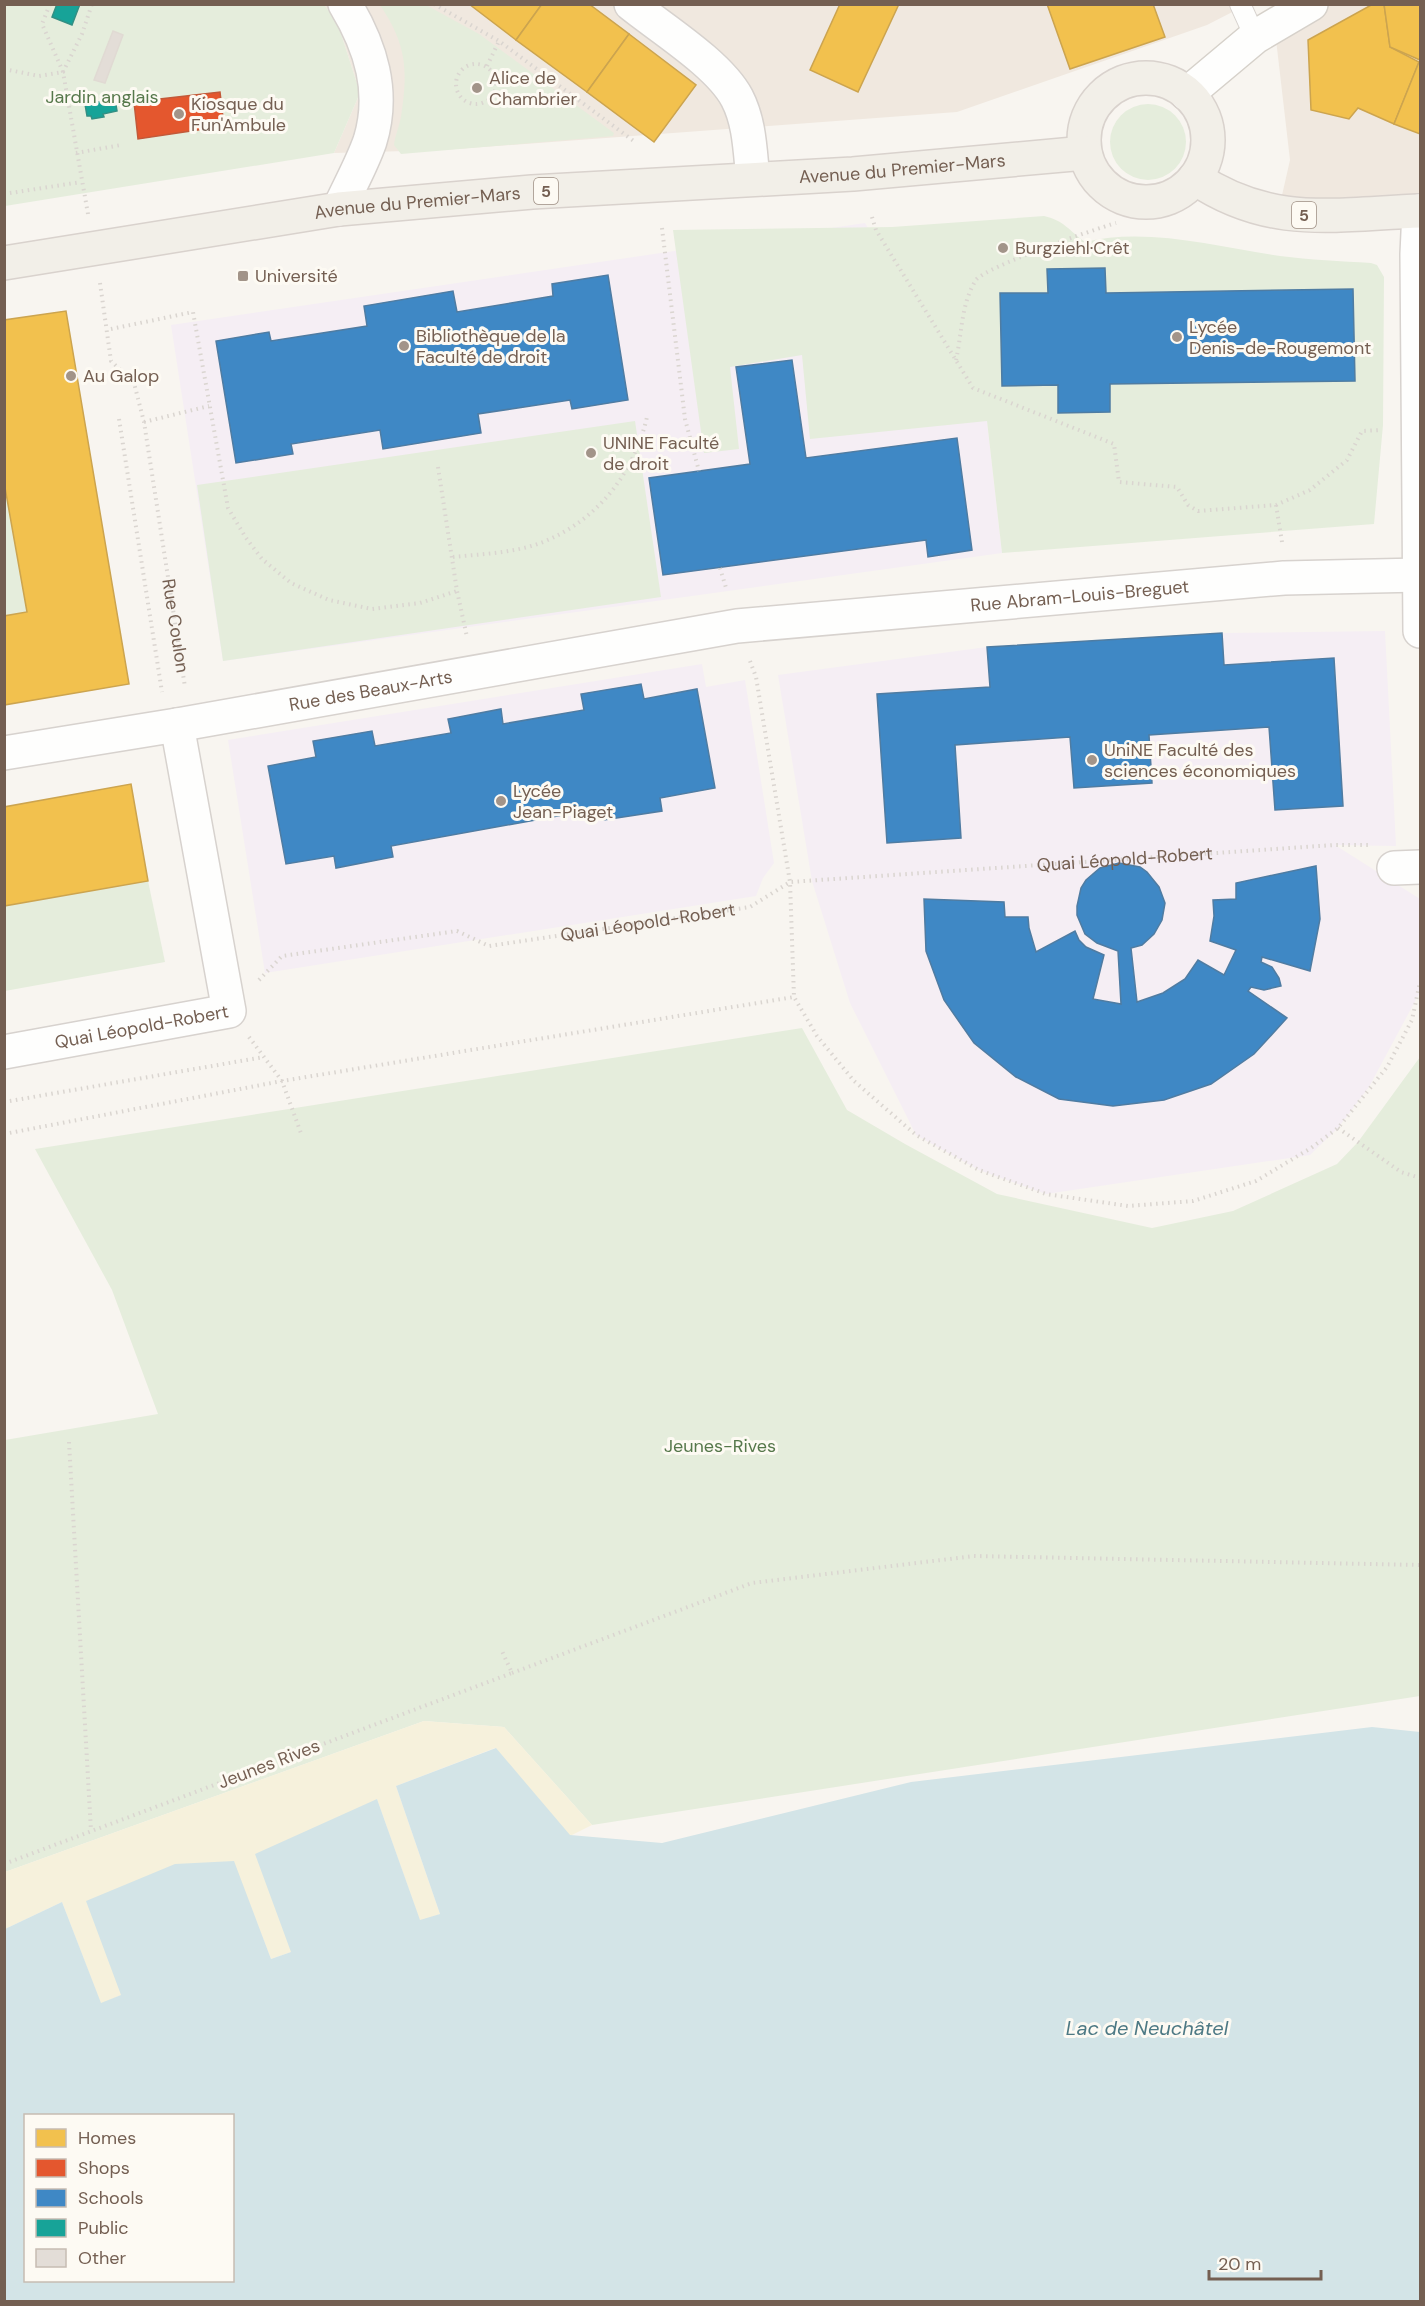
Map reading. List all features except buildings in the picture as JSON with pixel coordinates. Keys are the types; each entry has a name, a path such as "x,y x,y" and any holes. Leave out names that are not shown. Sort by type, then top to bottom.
{"main road":[{"path":"1151,79 1174,85 1186,94 1198,108 1206,125 1208,143 1204,161 1196,178 1181,191 1163,200 1143,202 1124,198 1106,188 1093,173 1085,153 1084,139 1089,116 1101,97 1114,87 1128,81 1151,79"},
{"name":"Avenue du Premier-Mars","path":"4,262 339,209 532,192 853,174 1085,153"},
{"name":"5","path":"1196,178 1214,190 1247,205 1278,213 1320,216 1420,211"}],"street":[{"path":"339,209 369,142 377,100 376,78 371,57 364,37 345,4"},
{"path":"631,4 719,74 737,97 748,129 753,179"},
{"path":"1186,94 1255,37 1311,4"},
{"path":"1420,211 1420,631"},
{"name":"Rue Abram-Louis-Breguet","path":"737,626 1284,578 1420,575"},
{"name":"Rue des Beaux-Arts","path":"4,753 177,725 737,626"},
{"path":"177,725 229,1011"},
{"name":"Quai Léopold-Robert","path":"4,1052 229,1011"}],"lane":[{"path":"1240,4 1255,37"}],"path":[{"name":"Rue Coulon","path":"50,4 42,24 63,72 81,182 96,249 111,361 134,383 144,422 185,691 177,725"},
{"path":"4,69 39,76 63,72 82,34 92,4"},
{"path":"434,4 499,42 635,142"},
{"path":"487,66 499,42"},
{"path":"476,63 487,66 494,73 497,83 496,93 489,101 480,105 470,104 460,97 456,86 457,76 465,67 476,63"},
{"path":"76,153 121,145"},
{"path":"4,194 81,182"},
{"path":"872,217 876,230 973,388 1114,444 1119,482 1177,487 1188,505 1198,511 1276,505 1310,490 1347,460 1362,431 1385,430"},
{"path":"956,361 966,301 977,278 993,268 1082,233 1116,223"},
{"path":"662,228 685,419 699,471"},
{"path":"111,329 193,312 228,508 262,559 291,583 329,600 372,609 420,603 457,591"},
{"path":"144,422 209,406"},
{"path":"453,557 506,551 543,542 581,521 614,489 633,460 642,439 646,417"},
{"path":"119,419 165,707 177,725"},
{"path":"438,466 457,591 475,673"},
{"path":"1276,505 1282,542"},
{"path":"720,568 737,626 756,677 790,882 794,997 817,1036 854,1081 916,1135 978,1170 1046,1194 1128,1206 1193,1201 1256,1181 1311,1148 1338,1128 1387,1068 1412,1020 1420,982"},
{"name":"Quai Léopold-Robert","path":"229,1011 282,956 457,931 489,946 750,907 790,882 1334,845 1396,860"},
{"path":"4,1134 282,1081 794,997"},
{"path":"4,1102 264,1057 282,1081 302,1136"},
{"path":"1338,1128 1401,1172 1420,1178"},
{"path":"69,1442 91,1831"},
{"name":"Jeunes Rives","path":"5,1863 752,1583 962,1557 1420,1565"},
{"path":"502,1651 512,1673"}],"shaded area":[{"path":"324,5 1246,5 1207,25 957,112 442,150 334,153 360,93 337,21"},
{"path":"1272,5 1420,5 1420,211 1278,213 1290,160"},
{"name":"UNINE Faculté de droit","path":"865,223 987,421 1002,553 223,661 171,325"},
{"path":"1385,631 1396,846 1335,845 1420,899 1420,992 1369,1087 1338,1128 1310,1155 1046,1194 979,1170 916,1135 850,1003 812,881 778,675 987,647 1222,633"},
{"name":"Lycée Jean-Piaget","path":"702,664 706,687 745,680 774,863 763,878 756,896 265,973 228,740"}],"green space":[{"name":"Jardin anglais","path":"5,5 324,5 337,21 360,93 334,153 5,206"},
{"path":"380,5 426,5 479,34 614,133 613,136 401,154 394,145 401,117 405,71 396,33"},
{"path":"1148,104 1162,107 1175,115 1183,128 1186,142 1183,156 1175,169 1162,177 1148,180 1134,177 1121,169 1113,156 1110,142 1113,128 1121,115 1134,107"},
{"path":"1044,216 1062,223 1085,242 1109,238 1158,237 1280,256 1377,265 1384,277 1383,425 1374,524 1002,553 987,421 810,439 802,355 730,367 739,449 704,453 673,230 892,227"},
{"path":"635,421 661,597 223,661 197,485"},
{"path":"4,482 27,612 4,616"},
{"path":"148,881 165,962 5,991 5,906"},
{"name":"Jeunes-Rives","path":"802,1028 847,1110 905,1144 997,1194 1152,1228 1233,1211 1337,1164 1358,1142 1420,1057 1420,1696 592,1825 504,1727 424,1721 5,1872 5,1440 158,1414 112,1290 35,1149"}],"sand":[{"path":"424,1721 504,1727 592,1825 570,1836 495,1748 396,1786 440,1914 420,1921 377,1799 291,1952 271,1959 233,1861 121,1995 101,2004 62,1902 5,1929 5,1872"}],"water":[{"name":"Lac de Neuchâtel","path":"1372,1727 1420,1732 1420,2301 5,2301 5,1929 62,1902 101,2003 121,1995 86,1901 175,1864 234,1861 271,1959 291,1952 255,1854 377,1799 420,1920 440,1914 396,1786 496,1748 570,1835 662,1843 911,1782"}],"place":[{"name":"Alice de Chambrier","path":"477,88"},
{"name":"Kiosque du Fun'Ambule","path":"179,114"},
{"name":"Burgziehl·Crêt","path":"1003,248"},
{"name":"Université","path":"243,276"},
{"name":"Lycée Denis-de-Rougemont","path":"1177,337"},
{"name":"Bibliothèque de la Faculté de droit","path":"404,346"},
{"name":"Au Galop","path":"71,376"},
{"name":"UNINE Faculté de droit","path":"591,453"},
{"name":"UniNE Faculté des sciences économiques","path":"1092,760"},
{"name":"Lycée Jean-Piaget","path":"501,801"}]}
